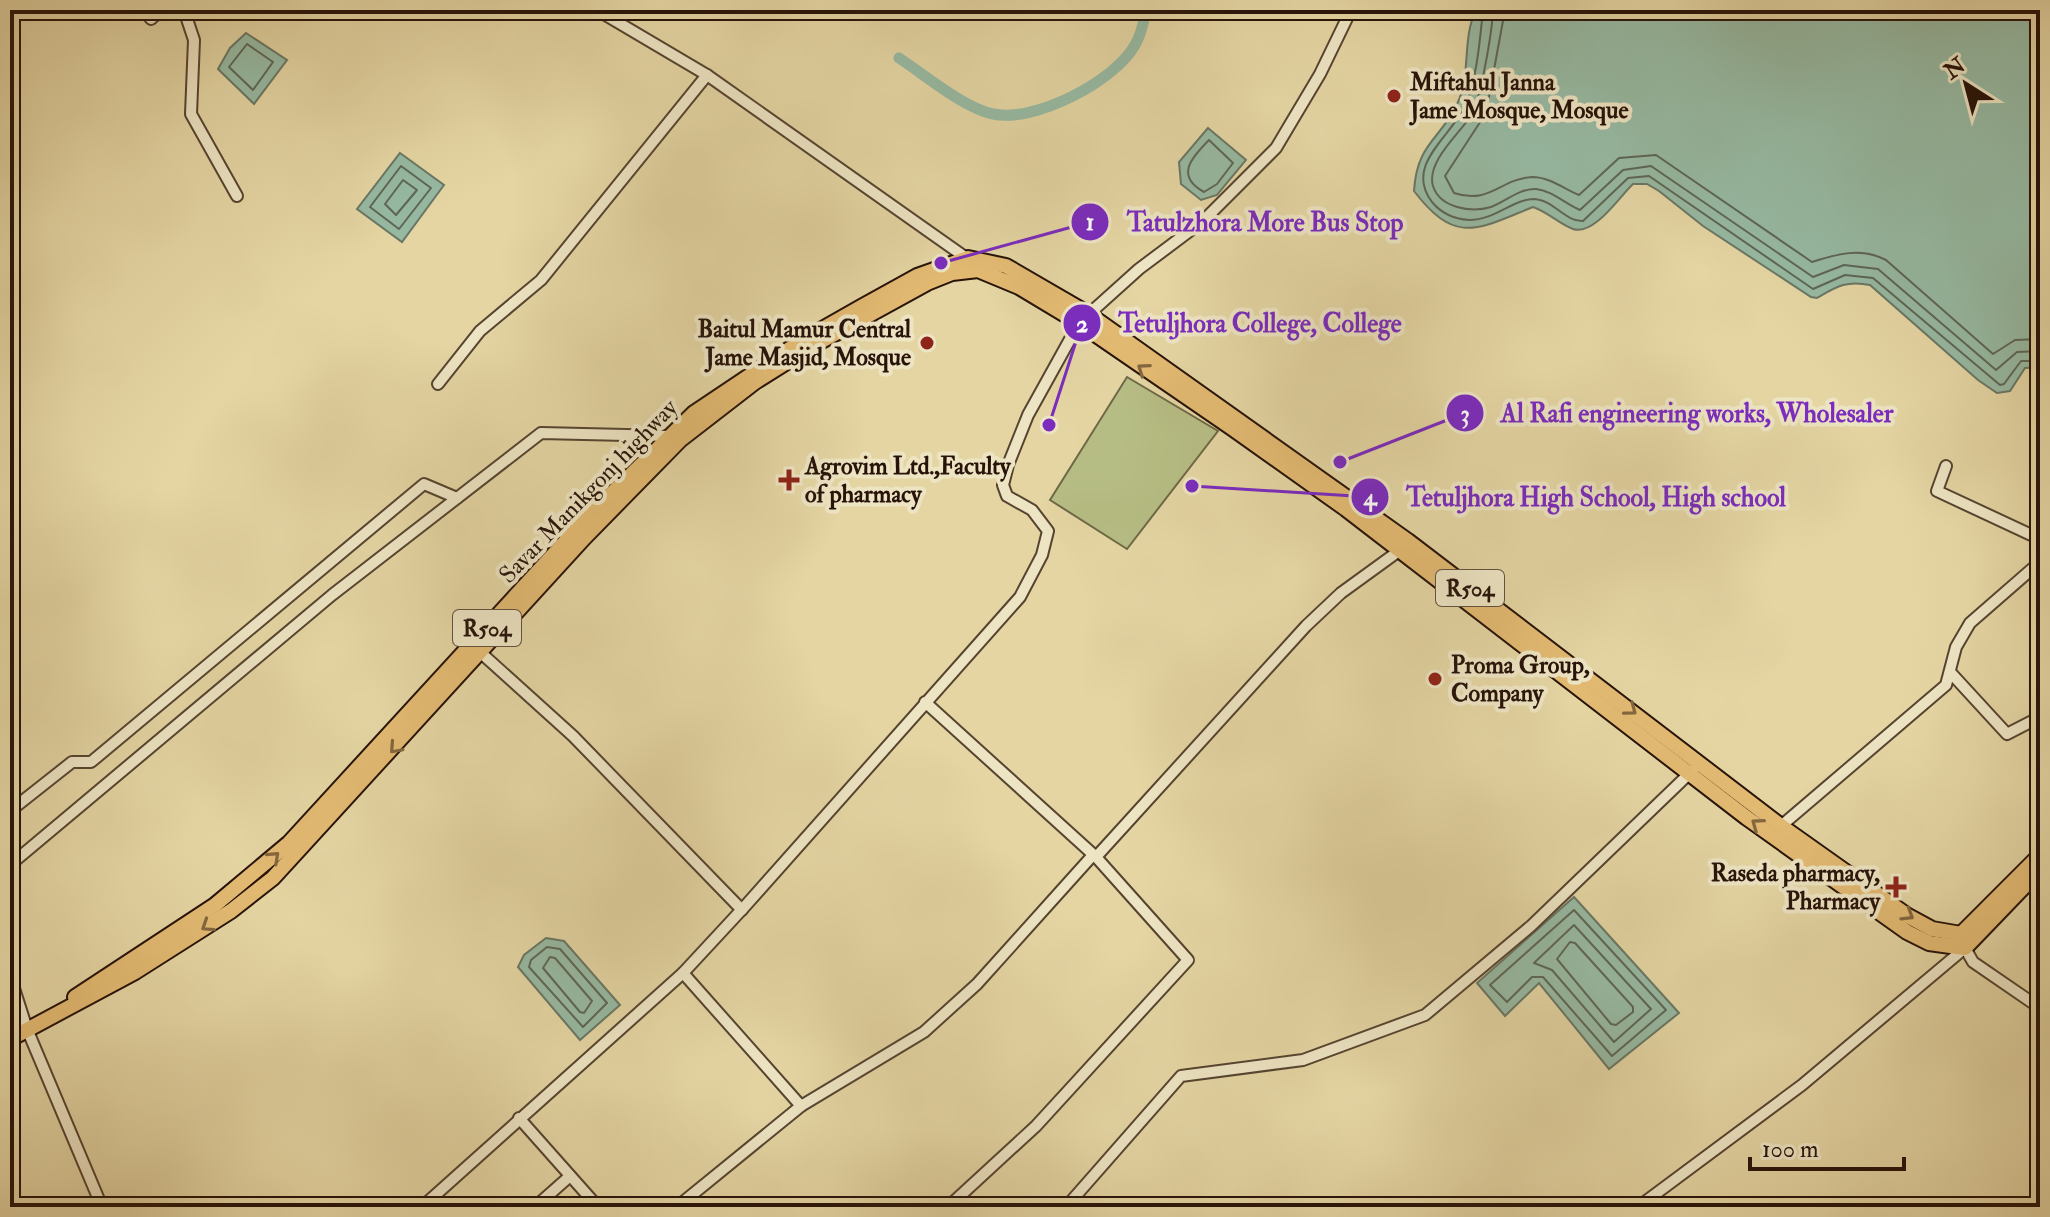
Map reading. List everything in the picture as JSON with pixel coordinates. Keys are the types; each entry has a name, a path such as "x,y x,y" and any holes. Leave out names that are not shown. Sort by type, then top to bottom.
{"main road":[{"name":"R504","path":"10,1039 135,972 231,911 273,878 633,487 680,440 722,406 814,345 927,283 973,264 1006,266 1083,318 1404,546 1695,767 1958,948"},
{"name":"Savar Manikgonj highway","path":"27,1029 215,905 266,865 588,517 669,436 724,391 803,340 917,276 973,264"},
{"name":"R504","path":"1695,767 1747,818 1907,932 1929,943 1958,948"},
{"path":"1958,948 2040,855"},
{"path":"1958,948 2040,870"}],"street":[{"path":"144,10 151,19 161,10"},
{"path":"184,10 194,40 191,114 237,196"},
{"path":"422,1207 683,973 846,796 925,702 1020,597 1042,555 1048,531 1032,510 1007,496 1003,485 1028,415 1083,318 1203,221 1276,148 1320,74 1351,10"},
{"path":"605,12 707,75 973,264"},
{"path":"438,384 480,331 541,280 707,75"},
{"path":"10,865 332,595 541,433 669,436"},
{"path":"1946,466 1937,491 2040,539"},
{"path":"10,811 72,762 91,762 424,484 457,498"},
{"path":"677,1207 801,1106 924,1032 977,984 1306,626 1341,593 1404,546"},
{"path":"1781,826 1946,685 1956,647 1970,623 2040,562"},
{"path":"480,652 573,736 742,910"},
{"path":"1950,672 2007,734 2040,717"},
{"path":"925,702 1094,856 1188,960 1036,1126 948,1207"},
{"path":"1066,1207 1181,1076 1303,1060 1425,1015 1543,915 1695,767"},
{"path":"1638,1207 1802,1085 1958,948 1973,962 2040,1008"},
{"path":"683,973 801,1106"},
{"path":"10,976 27,1029 102,1207"},
{"path":"519,1118 598,1207"},
{"path":"535,1207 570,1176"}],"green space":[{"path":"1127,377 1218,431 1127,549 1050,500"}],"water":[{"path":"1476,10 2040,10 2040,367 2025,368 2010,391 1997,393 1978,380 1870,285 1848,284 1817,298 1811,297 1703,226 1647,184 1633,184 1606,214 1581,230 1568,227 1533,207 1497,222 1469,228 1443,220 1414,191 1416,175 1425,151 1451,115 1462,91 1469,32"},
{"path":"246,33 287,60 254,104 218,69 230,48"},
{"path":"1208,128 1246,160 1217,195 1201,200 1181,184 1179,162"},
{"path":"400,153 444,185 402,242 357,209"},
{"path":"1574,897 1679,1013 1609,1069 1539,983 1505,1016 1477,983"},
{"path":"546,938 564,941 620,1005 580,1040 518,967 524,955"}],"waterway":[{"path":"899,58 957,98 982,111 1010,115 1030,112 1051,106 1092,85 1125,59 1141,32 1146,10"}],"place":[{"name":"Miftahul Janna Jame Mosque, Mosque","path":"1394,96"},
{"name":"Tatulzhora More Bus Stop","path":"941,263"},
{"name":"Baitul Mamur Central Jame Masjid, Mosque","path":"927,343"},
{"name":"Tetuljhora College, College","path":"1049,425"},
{"name":"Al Rafi engineering works, Wholesaler","path":"1340,462"},
{"name":"Agrovim Ltd.,Faculty of pharmacy","path":"789,480"},
{"name":"Tetuljhora High School, High school","path":"1192,486"},
{"name":"Proma Group, Company","path":"1435,679"},
{"name":"Raseda pharmacy, Pharmacy","path":"1896,887"}]}
